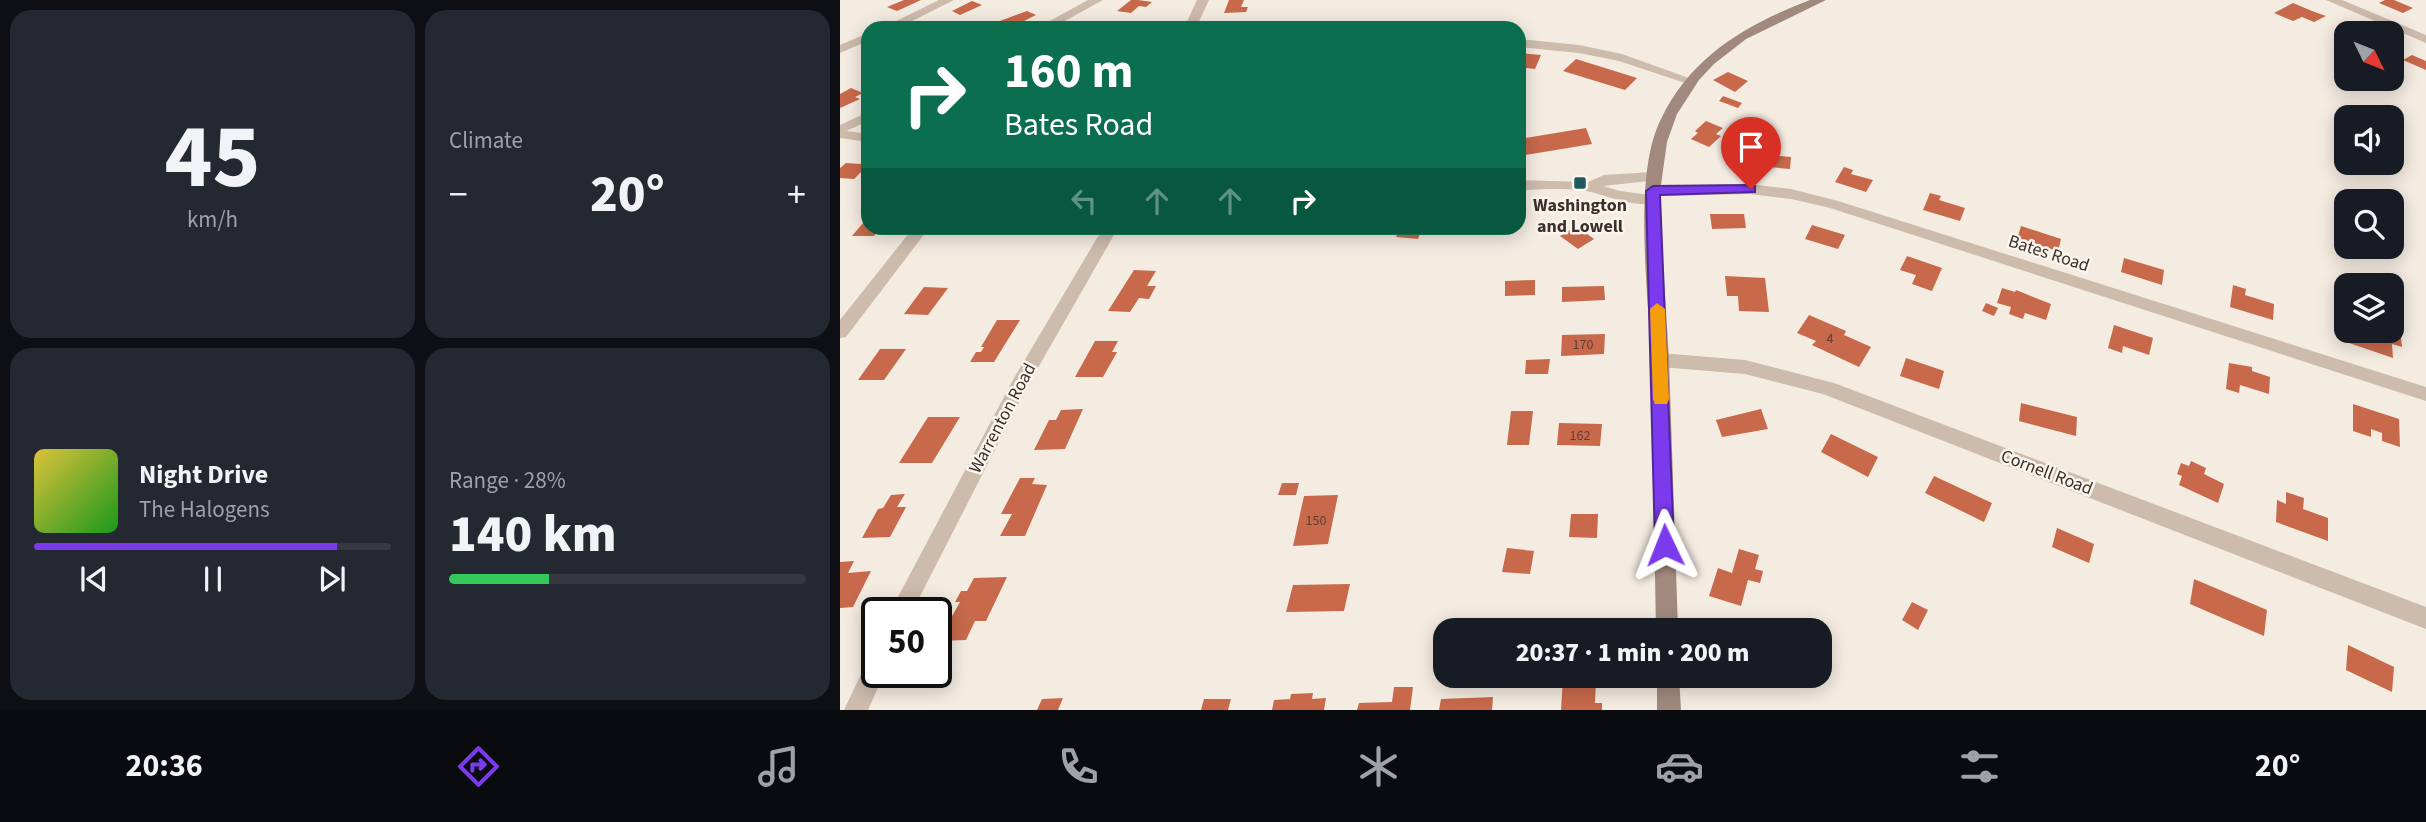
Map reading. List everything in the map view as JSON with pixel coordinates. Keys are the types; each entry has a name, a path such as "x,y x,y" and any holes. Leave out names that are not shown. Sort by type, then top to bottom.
{"main road":[{"path":"1667,618 1660,360 1652,189 1665,124 1691,81 1725,46 1746,32 1820,0"},
{"path":"1668,688 1669,710"}],"street":[{"path":"903,21 948,0"},
{"path":"1056,21 1097,0"},
{"path":"1193,21 1203,0"},
{"path":"2332,0 2426,39"},
{"path":"840,49 861,40"},
{"path":"1526,44 1579,49 1622,58 1691,81"},
{"path":"840,132 861,120"},
{"path":"840,132 861,136"},
{"path":"1590,187 1604,180 1652,189"},
{"path":"1526,185 1590,187 1619,196 1652,189"},
{"name":"Bates Road","path":"1652,189 1751,189 1791,194 1823,202 2426,394"},
{"path":"840,332 916,235"},
{"name":"Warrenton Road","path":"909,597 1020,383 1106,235"},
{"name":"Cornell Road","path":"1660,360 1717,361 1828,388 2426,618"},
{"path":"856,710 866,688"}],"building":[{"path":"904,0 921,0 897,11 887,7"},
{"path":"1131,0 1152,2 1146,7 1139,6 1131,13 1117,11"},
{"path":"1229,0 1244,0 1241,7 1248,7 1246,12 1224,13"},
{"path":"2394,0 2413,8 2403,13 2379,3"},
{"path":"972,1 982,5 960,15 952,11"},
{"path":"2293,3 2326,16 2314,22 2302,17 2293,21 2274,13"},
{"path":"1027,11 1036,15 1024,21 1000,21"},
{"path":"1526,54 1541,55 1535,69 1526,68"},
{"path":"2412,55 2426,61 2426,70 2404,60"},
{"path":"1576,59 1637,78 1625,90 1563,71"},
{"path":"1728,72 1748,81 1735,92 1713,80"},
{"path":"851,88 861,92 855,97 860,99 840,108 840,94"},
{"path":"1723,96 1742,103 1738,108 1719,101"},
{"path":"1706,121 1723,128 1716,134 1721,136 1709,147 1691,139"},
{"path":"1586,128 1592,144 1526,155 1526,138"},
{"path":"1760,149 1770,150 1769,155 1791,157 1790,169 1758,166"},
{"path":"846,163 860,164 861,172 854,179 840,178 840,168"},
{"path":"1844,167 1853,170 1851,174 1873,180 1866,192 1835,182"},
{"path":"1930,193 1941,196 1939,200 1965,208 1960,221 1923,210"},
{"path":"1710,214 1744,214 1746,228 1712,229"},
{"path":"861,225 861,235 875,235 874,236 852,236"},
{"path":"1812,225 1845,235 1838,249 1805,239"},
{"path":"1576,226 1594,239 1578,249 1560,236"},
{"path":"2021,226 2061,239 2058,251 2017,239"},
{"path":"1397,235 1419,235 1418,239 1396,237"},
{"path":"1907,256 1942,268 1932,291 1912,284 1916,275 1900,270"},
{"path":"2124,258 2164,270 2162,285 2121,272"},
{"path":"1134,270 1156,271 1147,286 1156,286 1149,299 1139,298 1130,312 1108,311"},
{"path":"1725,276 1765,278 1769,312 1739,311 1738,296 1727,296"},
{"path":"1535,280 1535,295 1505,296 1505,281"},
{"path":"2233,285 2246,289 2245,295 2274,304 2273,320 2230,307"},
{"path":"1604,286 1605,300 1562,302 1562,287"},
{"path":"924,287 948,288 928,315 904,314"},
{"path":"2002,288 2015,292 2016,290 2051,304 2046,320 2025,313 2023,319 2009,314 2011,307 1997,303"},
{"path":"1986,303 1998,308 1994,316 1982,311"},
{"path":"1809,315 1846,331 1844,335 1871,347 1859,367 1812,345 1816,341 1797,333"},
{"path":"997,320 1020,320 994,362 970,362 976,352 981,352 984,347 981,347"},
{"path":"2114,325 2153,338 2149,355 2123,346 2122,353 2108,348"},
{"path":"1605,334 1604,354 1561,356 1562,335"},
{"path":"1095,341 1118,341 1112,352 1117,352 1103,377 1075,377"},
{"path":"2349,343 2402,343 2402,347 2392,344 2393,358"},
{"path":"880,349 906,349 884,380 858,380"},
{"path":"1906,358 1944,371 1939,389 1900,376"},
{"path":"1550,359 1548,374 1525,374 1526,360"},
{"path":"2229,363 2252,367 2252,371 2270,377 2269,394 2240,385 2239,393 2226,389"},
{"path":"2021,403 2077,417 2076,436 2019,421"},
{"path":"2353,404 2399,419 2400,447 2382,441 2382,433 2371,429 2371,437 2353,431"},
{"path":"1083,409 1065,449 1034,450 1049,420 1056,420 1061,410"},
{"path":"1761,409 1768,429 1722,437 1716,420"},
{"path":"1511,411 1533,411 1529,445 1507,445"},
{"path":"928,417 960,417 932,463 899,463"},
{"path":"1559,423 1602,424 1600,446 1557,445"},
{"path":"1831,434 1878,457 1868,477 1821,452"},
{"path":"2191,461 2206,468 2204,474 2224,484 2218,503 2179,485 2182,476 2177,474 2181,463 2189,466"},
{"path":"1934,476 1992,503 1984,522 1925,493"},
{"path":"1020,478 1035,478 1032,484 1047,485 1025,536 1000,536 1012,514 1001,514"},
{"path":"1282,483 1299,483 1296,495 1278,495"},
{"path":"2286,492 2304,498 2303,509 2328,518 2328,541 2276,522 2277,500 2286,504"},
{"path":"905,494 897,507 906,507 890,537 862,538 878,509 883,508 891,495"},
{"path":"1338,495 1328,544 1293,546 1304,496"},
{"path":"1571,514 1598,514 1597,538 1569,537"},
{"path":"2057,528 2094,544 2089,563 2052,547"},
{"path":"1507,548 1534,551 1530,574 1502,572"},
{"path":"1739,549 1759,555 1755,569 1763,571 1760,583 1748,580 1741,606 1709,596 1718,568 1732,573"},
{"path":"854,561 848,573 871,571 853,607 840,608 840,562"},
{"path":"1007,577 986,621 975,621 966,640 952,640 952,616 960,602 955,602 961,591 967,591 974,578"},
{"path":"2194,579 2267,610 2264,636 2190,604"},
{"path":"1350,584 1344,611 1286,612 1293,585"},
{"path":"1912,602 1928,610 1918,630 1902,620"},
{"path":"2348,645 2394,667 2392,692 2346,670"},
{"path":"1394,687 1413,687 1410,710 1357,710 1359,703 1392,702"},
{"path":"1562,688 1596,688 1595,703 1602,703 1602,710 1561,710"},
{"path":"1313,693 1312,699 1326,698 1324,710 1272,710 1274,700 1290,699 1291,694"},
{"path":"1493,697 1492,710 1439,710 1441,699"},
{"path":"1063,698 1058,710 1037,710 1042,699"},
{"path":"1204,699 1231,699 1228,710 1201,710"}],"slow traffic":[{"path":"1657,309 1661,399"}],"place":[{"name":"Washington and Lowell","path":"1580,183"}],"route":[{"path":"1665,545 1653,191 1751,189"}]}
